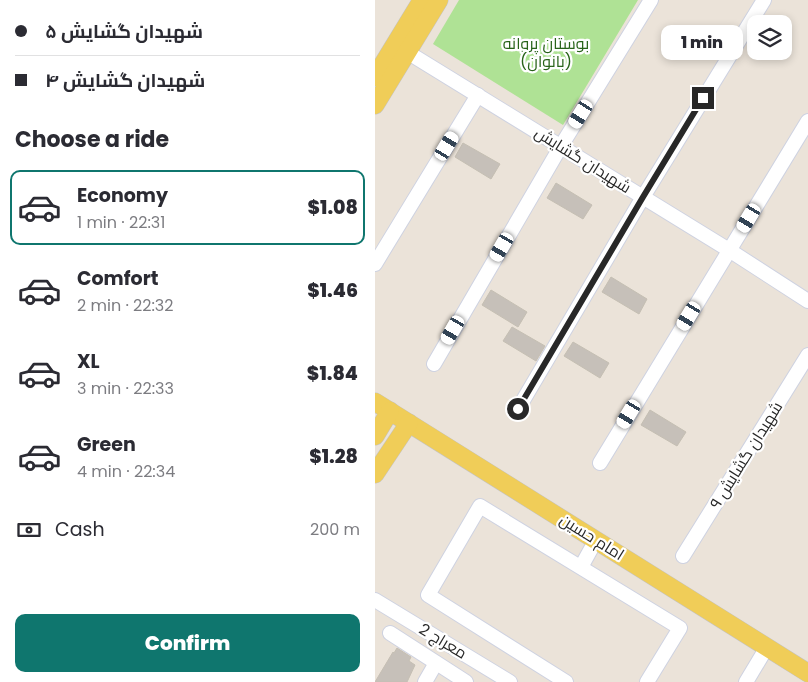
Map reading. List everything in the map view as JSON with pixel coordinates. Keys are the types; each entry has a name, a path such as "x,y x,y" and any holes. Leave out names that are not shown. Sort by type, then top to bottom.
{"main road":[{"path":"375,105 422,0"},
{"path":"375,77 439,0"},
{"name":"امام حسین","path":"375,402 808,673"},
{"path":"375,436 390,411"},
{"path":"375,474 409,423"}],"street":[{"path":"434,364 561,146 651,0"},
{"path":"518,409 643,197 764,0"},
{"name":"شهیدان گشایش","path":"401,48 729,250 808,301"},
{"path":"375,264 478,95"},
{"path":"600,463 808,121"},
{"name":"شهیدان گشایش ۹","path":"683,556 808,355"},
{"path":"566,682 428,594 481,506 680,628 647,682"},
{"path":"581,567 596,540"},
{"name":"معراج 2","path":"375,600 495,678 511,682"},
{"path":"390,633 466,682"},
{"path":"746,682 767,647"},
{"path":"425,682 436,663"}],"green space":[{"name":"بوستان پروانه (بانوان)","path":"459,0 638,0 563,125 433,44"}],"building":[{"path":"463,143 500,164 491,179 455,157"},
{"path":"556,183 592,205 583,219 547,198"},
{"path":"611,277 647,299 639,314 602,292"},
{"path":"491,290 527,312 518,327 482,305"},
{"path":"512,327 545,346 536,361 503,341"},
{"path":"573,342 609,363 600,378 564,356"},
{"path":"650,410 686,432 677,446 641,425"},
{"path":"397,648 411,657 409,661 415,665 407,682 375,682 393,652"}],"route":[{"path":"518,409 703,98"}]}
